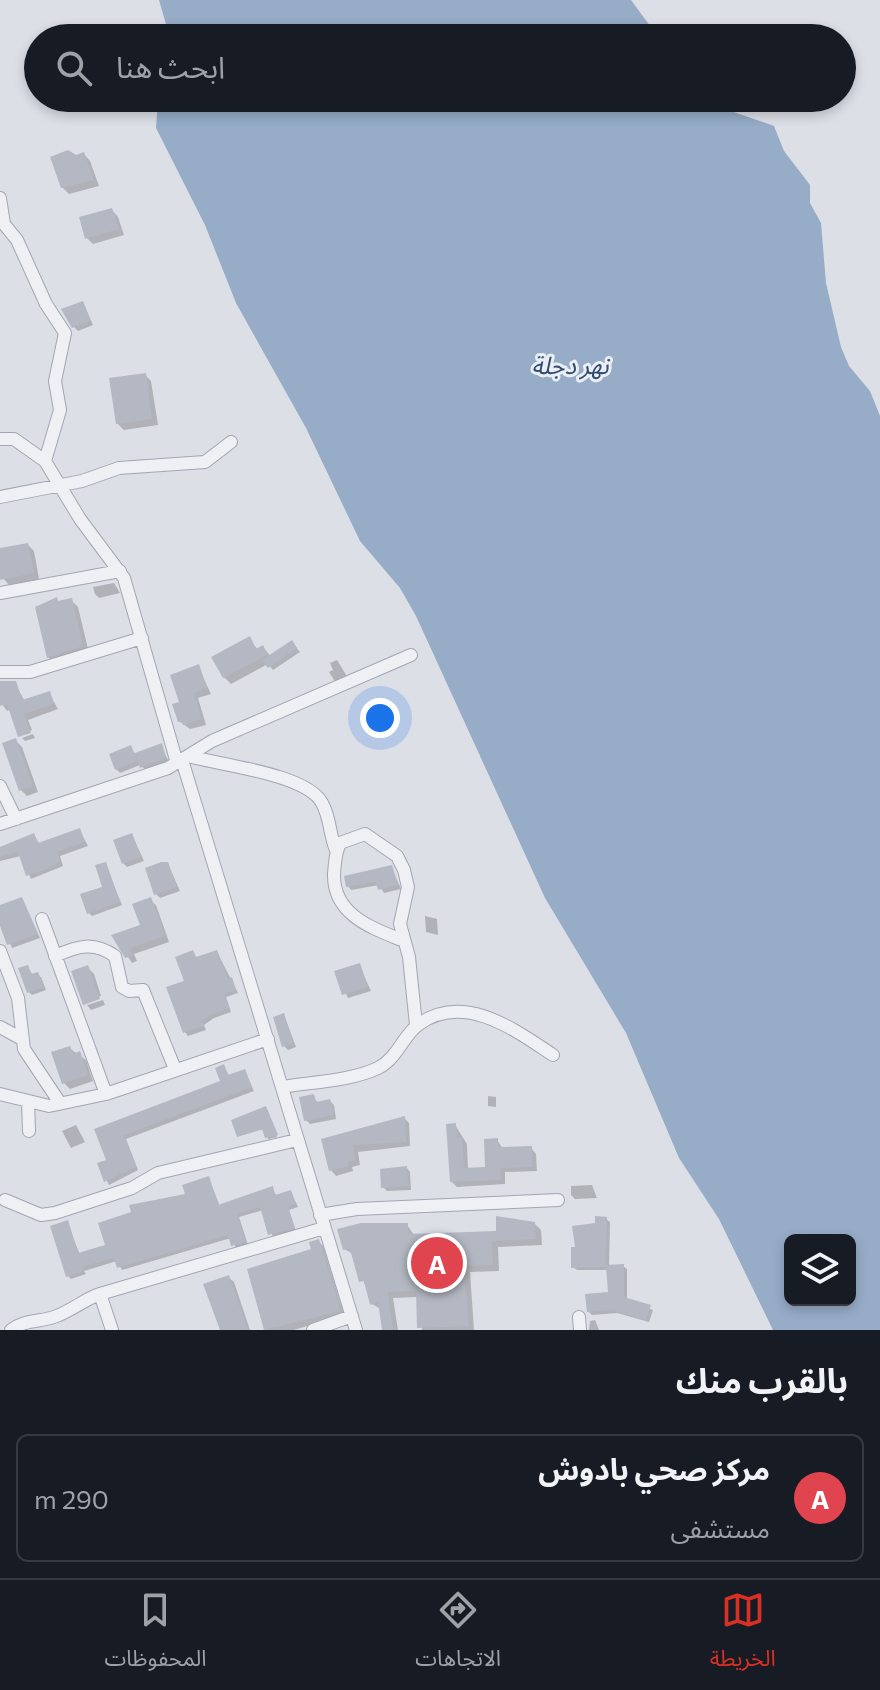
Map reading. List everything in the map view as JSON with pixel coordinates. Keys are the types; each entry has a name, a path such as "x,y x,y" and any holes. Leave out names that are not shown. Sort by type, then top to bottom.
{"street":[{"path":"0,198 4,224 17,240 46,304 65,333 55,381 60,410 45,461"},
{"path":"0,439 14,439 45,461 95,542 120,571 182,760 356,1330"},
{"path":"0,497 60,486 119,468 205,462 231,442"},
{"path":"0,593 120,571"},
{"path":"0,672 30,672 142,638"},
{"path":"0,824 182,760 212,741 411,655"},
{"path":"182,760 284,776 321,799 336,850 334,882 345,910 374,929 404,941"},
{"path":"0,786 16,819"},
{"path":"282,1087 378,1068 403,1047 416,1025 400,924 408,887 397,856 365,834 340,843 336,850"},
{"path":"42,919 106,1094"},
{"path":"55,956 80,945 103,948 115,956 122,987 129,991 143,990 175,1069"},
{"path":"0,951 18,998 24,1049 60,1103"},
{"path":"416,1025 451,1012 474,1013 503,1022 553,1055"},
{"path":"0,1027 22,1039"},
{"path":"0,1094 49,1106 106,1094 268,1039"},
{"path":"28,1101 29,1131"},
{"path":"5,1200 41,1215 55,1213 132,1188 158,1173 297,1140"},
{"path":"11,1330 24,1320 57,1317 83,1300 357,1209 558,1200"},
{"path":"100,1294 112,1330"},
{"path":"313,1330 352,1316"}],"water":[{"path":"159,0 631,0 649,24 166,24"},
{"name":"نهر دجلة","path":"157,112 734,112 774,126 784,151 810,185 810,203 821,223 826,283 841,347 849,366 870,391 880,416 880,1330 773,1330 719,1219 679,1158 626,1033 545,898 416,616 400,588 360,541 306,428 236,303 205,225 156,128"}],"building":[{"path":"68,150 76,155 84,152 94,180 61,188 50,157"},
{"path":"112,208 119,229 85,239 79,217"},
{"path":"83,301 91,321 72,328 61,309"},
{"path":"146,373 152,419 116,424 109,378"},
{"path":"28,543 34,573 0,580 0,548"},
{"path":"57,597 58,601 72,598 83,646 47,658 35,607"},
{"path":"250,636 256,649 263,645 268,655 223,678 211,657"},
{"path":"292,640 297,648 268,668 262,660"},
{"path":"199,664 207,688 194,693 202,719 183,725 182,721 178,722 172,704 179,702 170,675"},
{"path":"0,681 16,681 22,700 50,691 54,704 24,714 31,733 18,737 7,704 0,706"},
{"path":"16,738 33,786 19,791 2,743"},
{"path":"162,743 166,758 140,768 135,753"},
{"path":"131,745 137,761 115,770 109,754"},
{"path":"80,828 85,842 57,852 60,862 47,869 26,876 18,852 0,857 0,847 34,833 38,843"},
{"path":"132,833 141,857 122,864 113,840"},
{"path":"106,862 120,902 87,914 80,894 102,887 95,865"},
{"path":"168,862 177,887 154,895 145,868"},
{"path":"392,865 398,885 378,890 376,882 346,887 344,876"},
{"path":"22,897 38,934 7,945 0,926 0,905"},
{"path":"151,897 165,936 130,948 133,956 125,958 111,935 140,925 132,904"},
{"path":"193,950 196,957 217,950 228,979 232,977 236,990 224,994 229,1008 202,1021 204,1026 183,1033 166,987 184,981 175,957"},
{"path":"360,963 368,987 342,995 334,971"},
{"path":"28,965 31,974 38,972 44,987 27,993 18,968"},
{"path":"88,965 100,999 83,1005 71,971"},
{"path":"284,1013 293,1043 282,1047 273,1017"},
{"path":"70,1046 73,1054 80,1051 88,1075 62,1084 51,1052"},
{"path":"224,1064 228,1075 245,1069 252,1087 124,1135 136,1167 104,1182 97,1163 106,1160 94,1129 220,1081 215,1068"},
{"path":"314,1094 316,1102 330,1099 334,1115 304,1121 299,1097"},
{"path":"266,1106 278,1135 265,1138 262,1129 237,1137 231,1120"},
{"path":"405,1116 406,1142 353,1145 356,1160 348,1162 349,1166 329,1171 321,1139"},
{"path":"456,1123 457,1137 462,1137 464,1168 485,1167 484,1139 498,1138 498,1147 532,1146 532,1167 500,1168 501,1180 450,1182 446,1124"},
{"path":"407,1166 408,1186 381,1188 380,1169"},
{"path":"209,1176 218,1205 273,1186 275,1195 291,1190 296,1204 288,1206 294,1228 268,1235 260,1207 237,1214 246,1242 231,1246 228,1235 117,1268 114,1258 82,1267 84,1271 66,1277 50,1226 68,1220 78,1253 105,1245 98,1223 131,1212 129,1205 185,1194 182,1185"},
{"path":"496,1216 535,1222 536,1239 492,1241 493,1265 464,1266 469,1326 417,1328 416,1291 388,1292 393,1330 382,1330 378,1302 370,1305 364,1281 359,1282 350,1249 343,1250 337,1229 361,1223 408,1223 408,1234 496,1231"},
{"path":"595,1216 607,1217 606,1265 624,1264 624,1297 651,1305 646,1320 612,1310 587,1312 585,1294 608,1292 606,1267 571,1268 571,1247 575,1247 572,1226 595,1223"},
{"path":"319,1239 341,1311 264,1330 247,1269 311,1249 309,1242"},
{"path":"229,1275 248,1330 220,1330 203,1284"}],"place":[{"name":"مركز صحي بادوش","path":"437,1263"}]}
